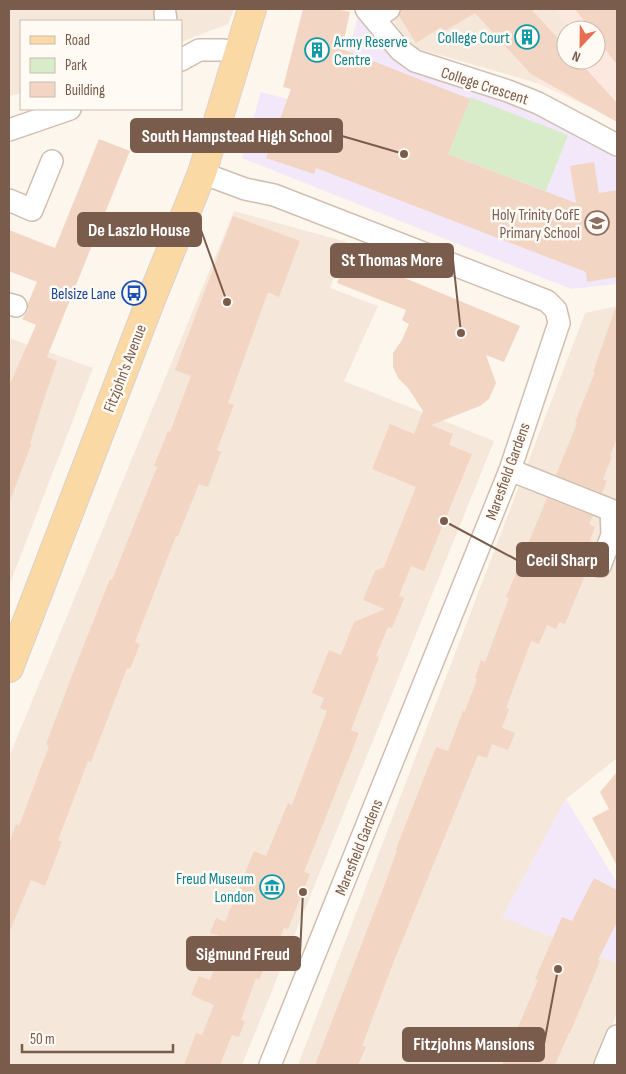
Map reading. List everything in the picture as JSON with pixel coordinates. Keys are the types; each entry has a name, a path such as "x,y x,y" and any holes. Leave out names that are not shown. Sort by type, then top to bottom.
{"main road":[{"name":"Fitzjohn's Avenue","path":"9,668 150,302 202,173 252,9"}],"street":[{"name":"College Crescent","path":"377,12 400,50 414,61 436,59 538,103 617,146"},
{"path":"182,59 199,50 238,52"},
{"path":"9,130 67,110"},
{"path":"9,200 32,210 52,161"},
{"name":"Maresfield Gardens","path":"202,173 245,189 274,195 547,301 556,310 559,323 510,470 270,1065"},
{"path":"510,470 611,510 612,535 600,566"},
{"path":"606,1065 617,1036"}],"shaded area":[{"path":"9,9 234,9 228,24 182,42 182,20 20,20 20,93 9,96"},
{"path":"385,9 555,9 563,20 556,20 556,67 537,83 412,47"},
{"path":"555,9 617,9 617,122 598,111 537,83 556,67 556,70 606,70 606,20 563,20"},
{"path":"359,12 403,63 518,101 617,155 617,284 571,289 242,158 261,92 334,111"},
{"path":"234,211 347,242 330,288 378,306 344,381 494,441 242,1065 9,1065 9,757"},
{"path":"617,306 617,758 566,799 503,916 617,963 617,1012 597,1065 298,1065 585,313"},
{"path":"9,338 93,368 9,586"},
{"path":"566,799 617,883 617,963 502,917"}],"green space":[{"path":"470,97 568,135 546,191 448,154"}],"building":[{"path":"303,9 336,9 350,12 342,49 470,99 448,154 576,203 570,166 594,162 599,193 617,190 617,277 587,282 586,272 316,168 314,174 266,158 291,89 283,87"},
{"path":"401,9 531,9 556,36 556,70 587,70 617,103 617,122 531,74 475,13 443,32 441,27 416,43 399,16"},
{"path":"575,9 617,9 617,65 606,50 606,20 583,20"},
{"path":"99,139 130,151 47,357 57,361 31,445 10,501 9,386 36,325 22,319 28,310 28,303 37,282 9,271 9,230 55,248"},
{"path":"233,216 300,241 279,297 268,292 228,403 234,405 217,450 221,452 208,487 199,484 178,536 176,536 135,642 140,644 130,669 127,668 91,762 88,761 58,840 62,842 45,886 31,880 9,933 9,844 16,824 19,826 49,746 46,744 76,665 157,467 154,466 168,431 170,432 191,376 175,370"},
{"path":"347,254 520,326 504,362 486,355 496,383 489,399 480,406 431,425 453,434 449,445 472,454 424,571 411,566 399,596 404,598 403,601 392,628 388,627 376,656 379,657 351,730 359,733 304,872 310,874 288,929 284,928 271,962 267,960 259,980 256,978 241,1020 245,1021 239,1037 232,1035 220,1065 184,1065 196,1033 202,1035 214,1005 191,995 199,976 210,980 226,938 210,933 216,918 225,922 254,851 266,856 288,803 292,805 327,711 320,708 324,698 312,693 329,650 341,655 354,622 385,609 363,600 375,571 384,567 416,487 372,469 390,424 414,434 423,411 408,388 398,378 393,367 393,353 402,340 409,324 402,320 406,310 337,283"},
{"path":"615,309 617,309 617,438 603,479 607,481 602,493 556,475 577,423 575,422 595,372 593,372"},
{"path":"547,498 593,516 589,524 595,527 590,540 593,542 587,555 590,556 588,568 565,624 559,622 556,629 547,625 539,644 531,641 506,708 509,709 502,728 515,733 508,750 492,744 487,758 478,755 392,966 362,1046 366,1047 358,1065 315,1065 436,747 448,751 477,679 475,678 481,660 485,662 509,598 506,597"},
{"path":"617,772 617,866 592,818 609,809 600,792"},
{"path":"594,878 617,890 617,922 598,960 600,961 555,1065 502,1065 538,980 535,979 562,917 572,921"}],"place":[{"name":"College Court","path":"527,37"},
{"name":"Army Reserve Centre","path":"317,50"},
{"name":"South Hampstead High School","path":"404,154"},
{"name":"Holy Trinity CofE Primary School","path":"597,223"},
{"name":"Belsize Lane","path":"134,293"},
{"name":"De Laszlo House","path":"227,302"},
{"name":"St Thomas More","path":"461,333"},
{"name":"Cecil Sharp","path":"444,521"},
{"name":"Freud Museum London","path":"272,887"},
{"name":"Sigmund Freud","path":"303,892"},
{"name":"Fitzjohns Mansions","path":"558,969"}]}
